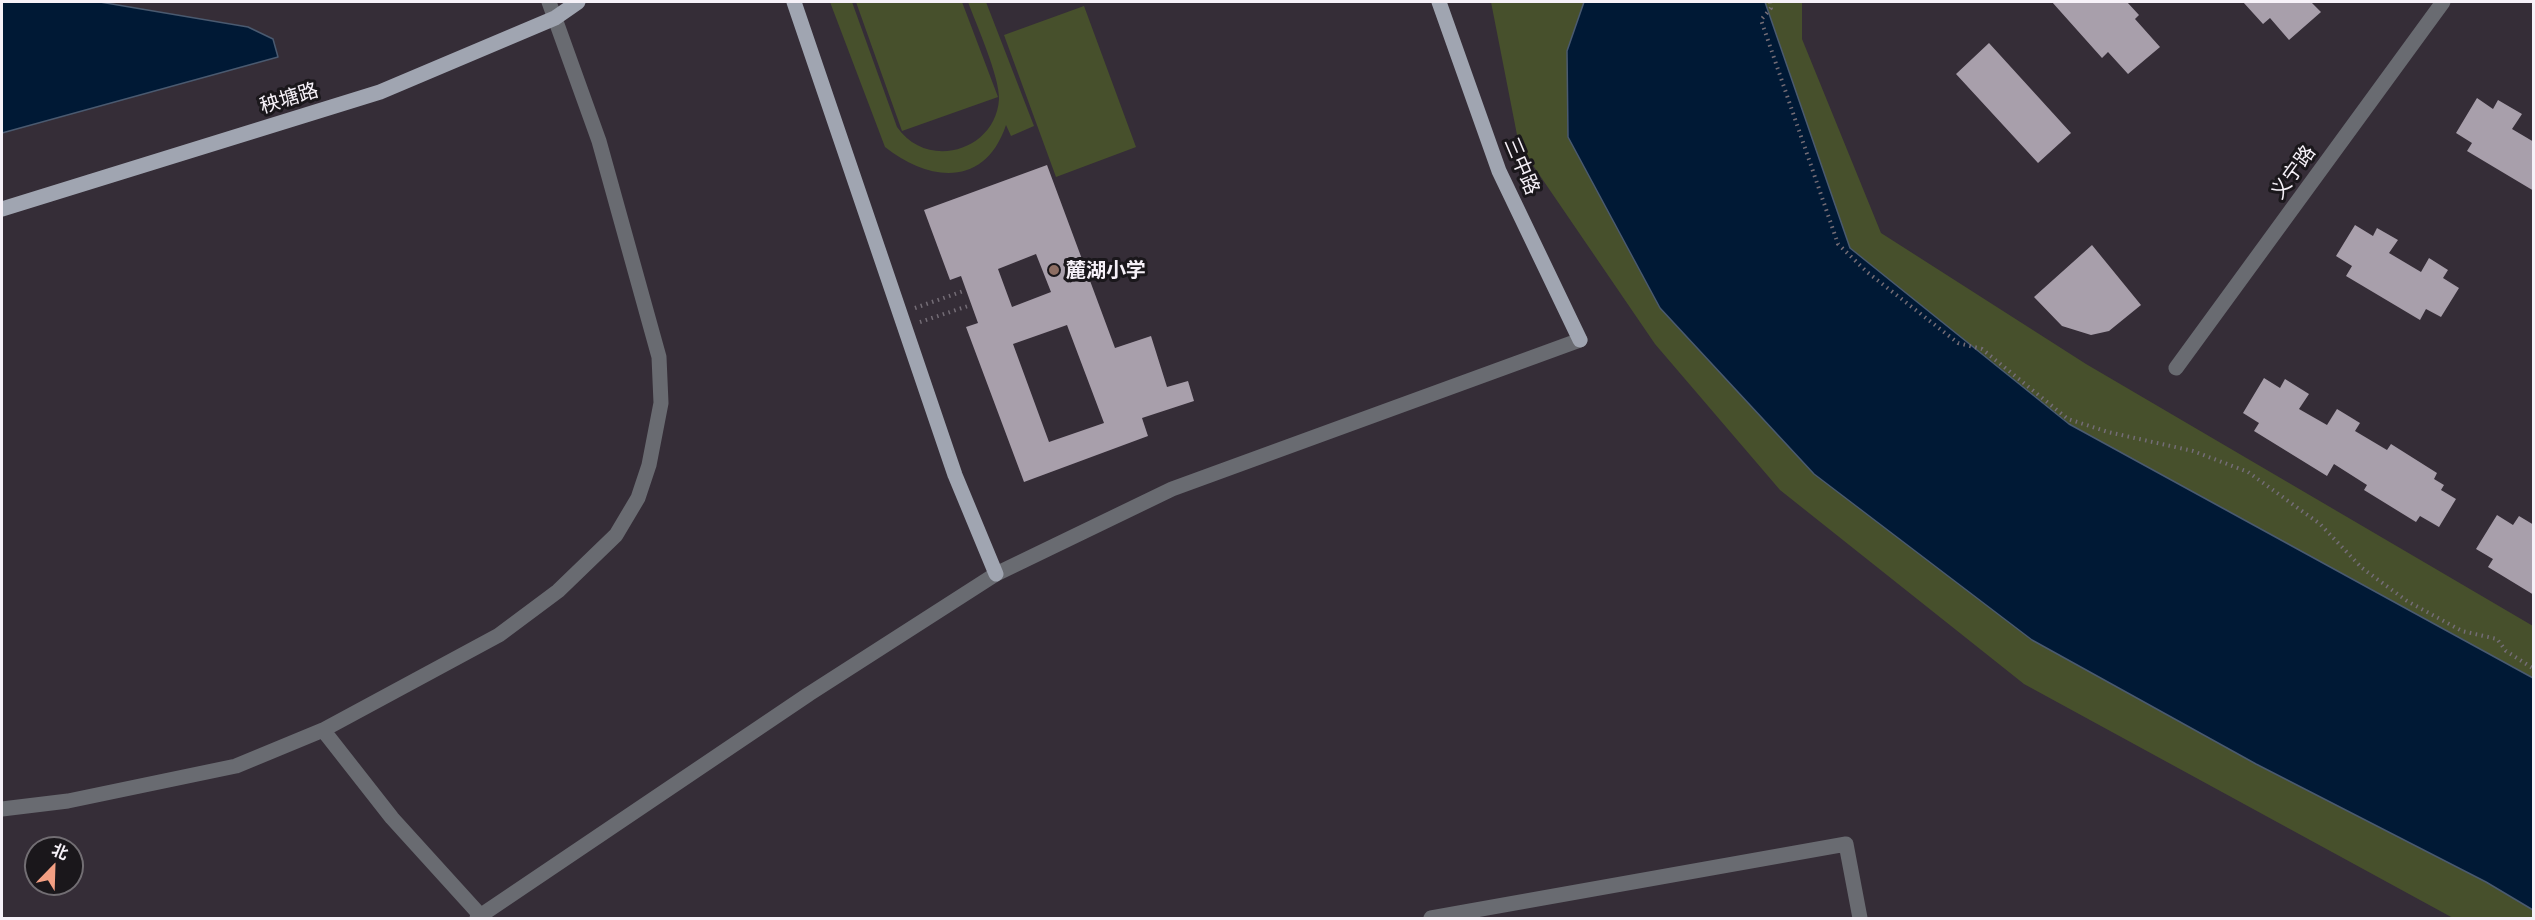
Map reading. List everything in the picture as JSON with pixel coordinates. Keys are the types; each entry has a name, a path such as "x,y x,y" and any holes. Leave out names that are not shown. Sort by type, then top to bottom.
{"main road":[{"name":"秧塘路","path":"2,209 380,92 555,18 578,2"},
{"path":"794,2 955,475 996,574"},
{"name":"三中路","path":"1439,2 1499,171 1580,340"}],"street":[{"path":"2,809 68,801 236,766 323,730 499,635 558,591 616,535 638,498 649,465 661,403 659,357 599,141 549,2"},
{"name":"义宁路","path":"2176,368 2443,2"},
{"path":"323,730 392,818 479,917 809,694 996,574 1172,489 1580,340"},
{"path":"1431,918 1846,844 1860,918"}],"path":[{"path":"1770,2 1771,8 1761,20 1838,244 1867,272 1958,343 1982,349 2068,419 2108,432 2193,451 2248,472 2320,524 2362,568 2407,602 2462,631 2497,639 2505,651 2534,669"},
{"path":"902,320 966,290"},
{"path":"902,320 971,305"}],"green space":[{"path":"830,2 852,2 897,127 910,141 925,148 942,151 958,149 973,142 986,132 995,117 999,99 996,78 968,2 986,2 1034,126 1011,136 1006,125 997,145 984,160 970,169 954,173 937,172 902,159 885,147"},
{"path":"856,2 962,2 998,97 902,131"},
{"path":"1491,2 1802,2 1802,39 1881,233 2086,364 2533,626 2533,918 2453,918 2024,684 1780,490 1655,344 1519,145"},
{"path":"1084,6 1136,147 1056,177 1004,35"}],"water":[{"path":"2,2 100,2 248,27 273,39 278,57 2,133"},
{"path":"1584,2 1765,2 1850,248 2069,424 2533,678 2533,910 2486,882 2256,764 2032,640 1814,474 1660,308 1568,137 1567,51"}],"building":[{"path":"2052,2 2127,2 2139,15 2135,19 2160,47 2128,74 2108,52 2102,58"},
{"path":"2243,2 2311,2 2321,12 2289,40 2270,18 2263,24"},
{"path":"1989,43 2071,133 2038,163 1956,74"},
{"path":"2477,98 2493,109 2498,100 2522,114 2512,129 2534,142 2534,191 2467,151 2472,143 2456,133"},
{"path":"1047,165 1115,348 1151,336 1167,387 1188,381 1194,401 1142,418 1148,436 1024,482 966,327 978,323 961,276 950,280 924,210","holes":["1036,254 1051,292 1012,307 998,269","1067,325 1104,423 1049,442 1013,344"]},
{"path":"2355,225 2373,236 2377,228 2398,240 2389,253 2421,272 2429,258 2448,270 2443,278 2459,288 2441,317 2426,309 2420,320 2346,276 2352,266 2336,256"},
{"path":"2092,245 2141,305 2109,331 2091,335 2062,326 2034,297"},
{"path":"2264,378 2280,388 2285,379 2309,394 2299,409 2327,425 2337,409 2360,423 2355,431 2387,450 2391,444 2437,473 2434,479 2444,485 2441,490 2456,499 2439,527 2420,516 2416,522 2364,490 2367,485 2334,464 2327,476 2254,431 2259,423 2243,413"},
{"path":"2497,515 2513,525 2519,516 2534,525 2534,595 2488,567 2493,559 2476,549"}],"place":[{"name":"麓湖小学","path":"1054,270"}]}
